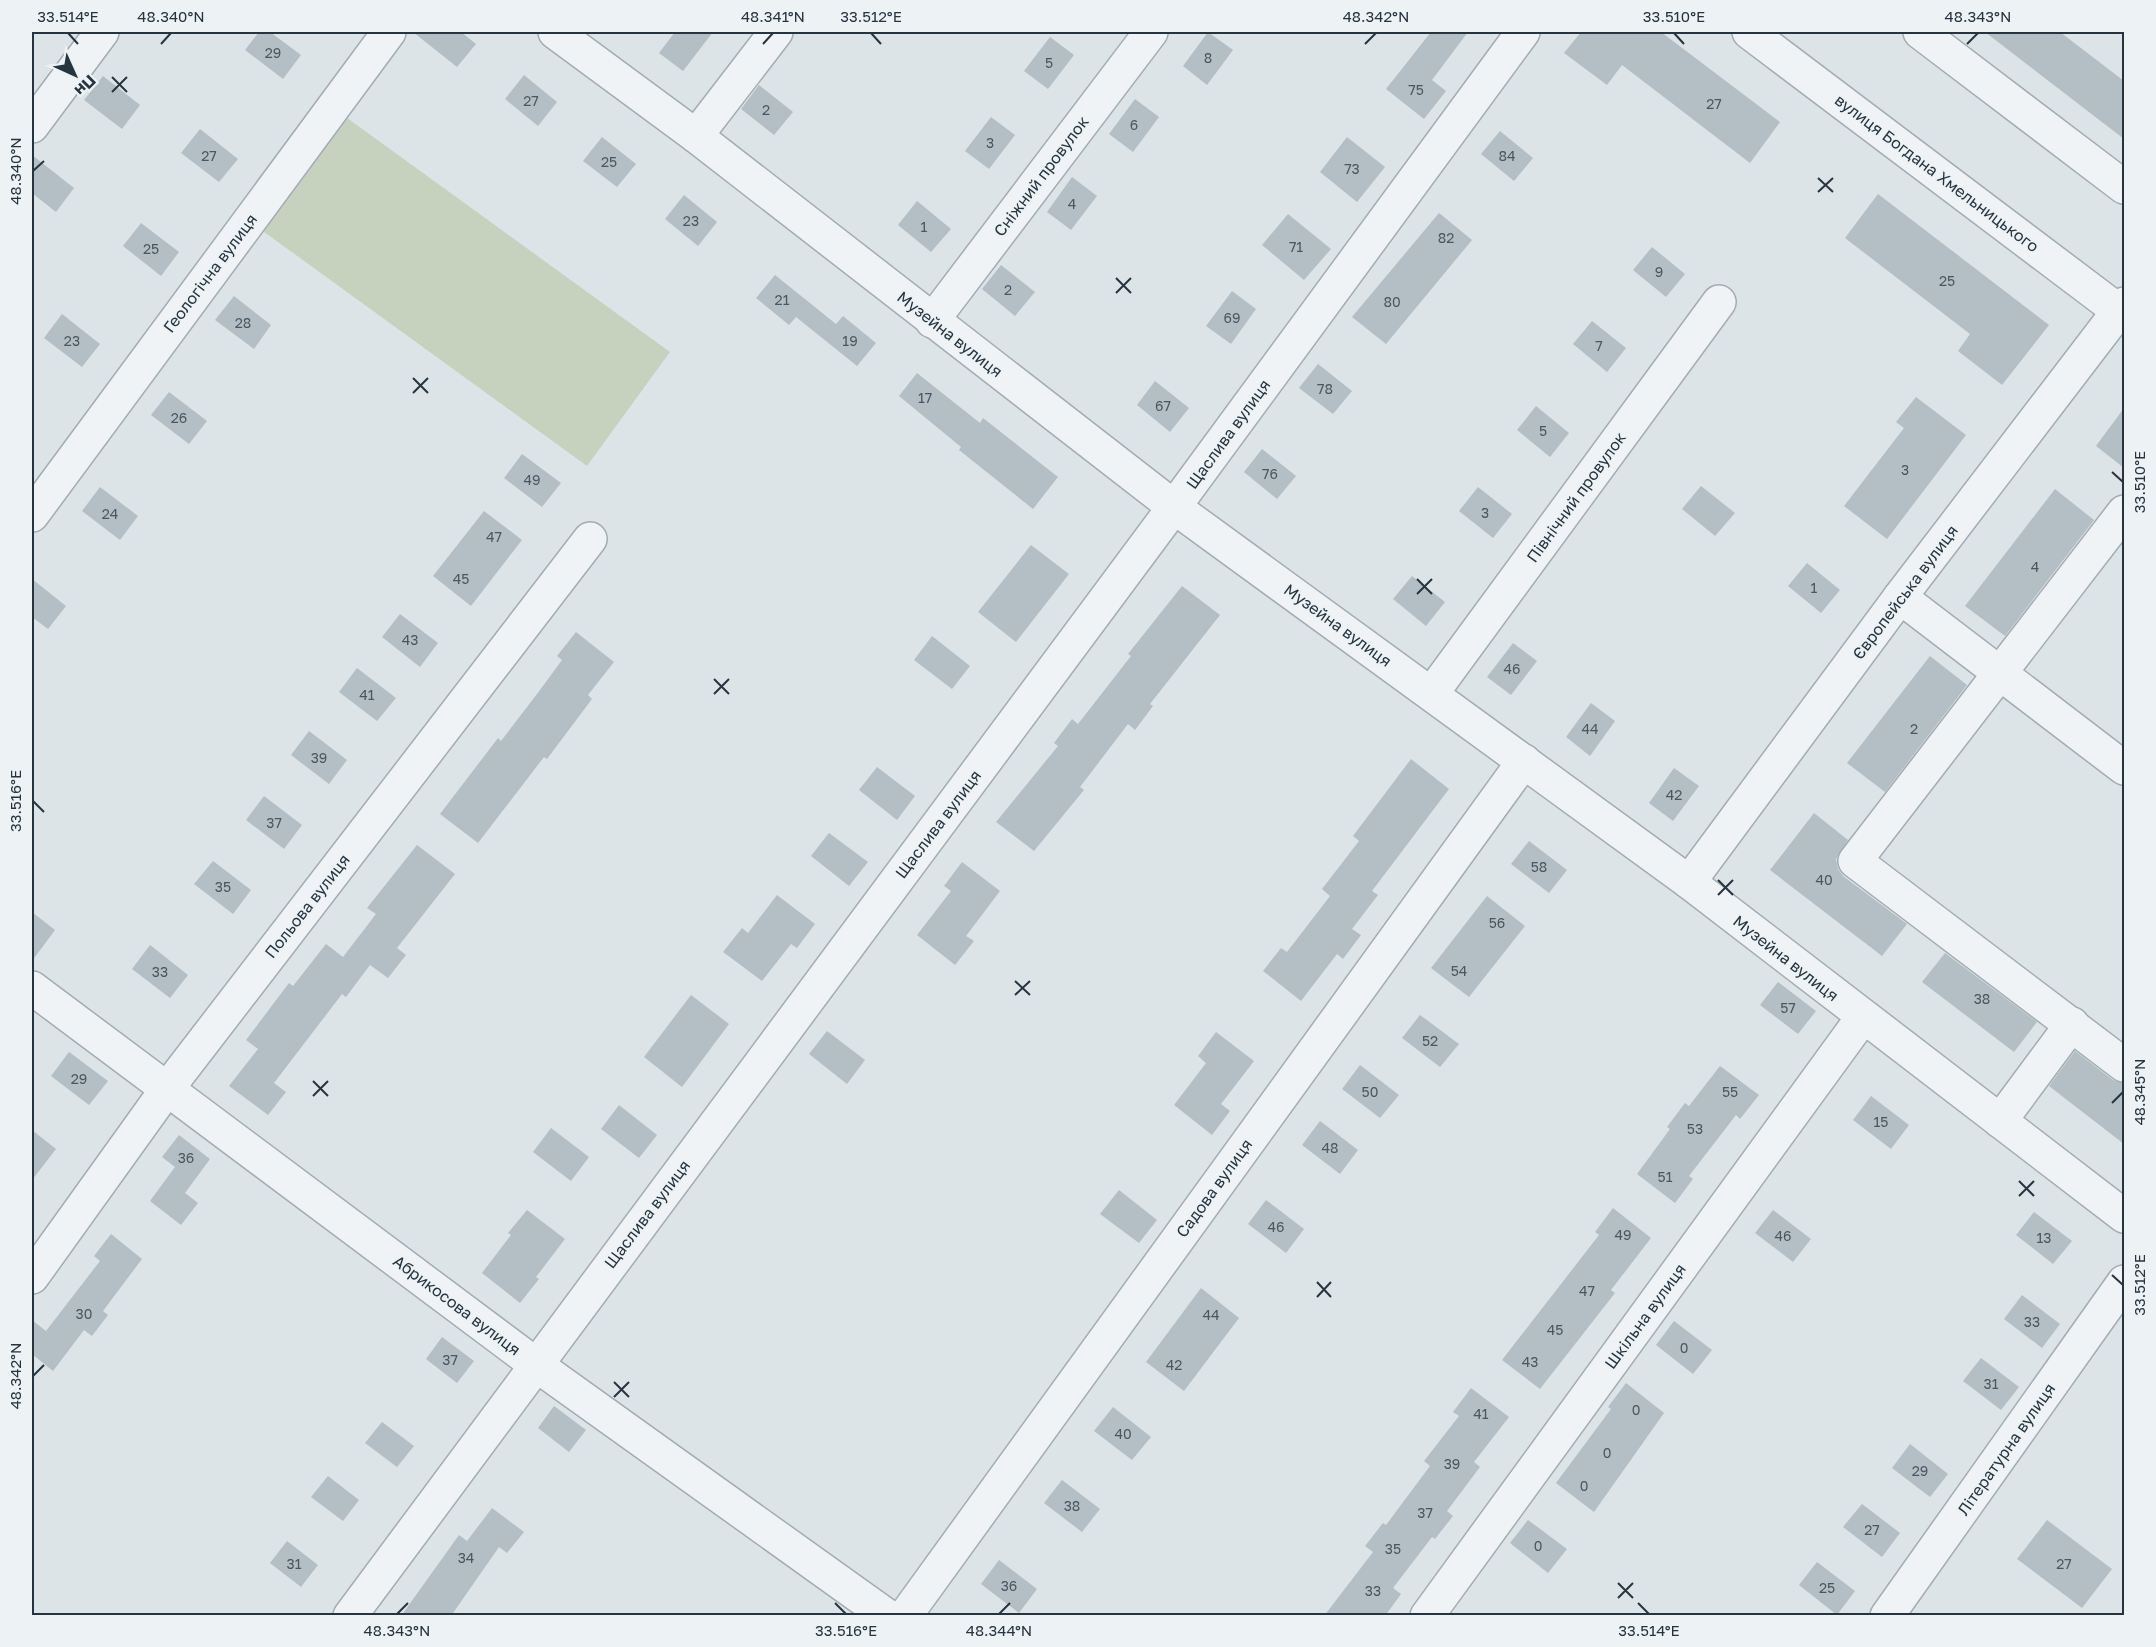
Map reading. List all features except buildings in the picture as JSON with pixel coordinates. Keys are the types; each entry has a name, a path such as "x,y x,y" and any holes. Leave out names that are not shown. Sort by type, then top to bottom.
{"street":[{"path":"32,126 102,32"},
{"name":"Геологічна вулиця","path":"32,515 390,32"},
{"name":"Музейна вулиця","path":"555,32 696,136 1174,507 1689,882 2124,1216"},
{"path":"696,136 776,32"},
{"name":"Сніжний провулок","path":"932,321 1151,32"},
{"name":"Щаслива вулиця","path":"350,1616 1174,507 1523,32"},
{"name":"вулиця Богдана Хмельницького","path":"1749,32 2123,310"},
{"path":"1920,32 2124,187"},
{"name":"Північний провулок","path":"1432,693 1719,302"},
{"name":"Європейська вулиця","path":"1689,882 1900,597 2123,310"},
{"path":"2124,512 1855,861 2124,1065"},
{"name":"Польова вулиця","path":"32,1278 167,1089 590,539"},
{"path":"1900,597 2000,674 2120,755"},
{"name":"Садова вулиця","path":"905,1616 1524,761"},
{"name":"Абрикосова вулиця","path":"32,988 535,1364 887,1616"},
{"name":"Шкільна вулиця","path":"1427,1616 1863,1017"},
{"path":"2000,1121 2072,1024"},
{"name":"Літературна вулиця","path":"1887,1616 2124,1282"}],"green space":[{"path":"343,115 670,352 587,466 260,229"}]}
